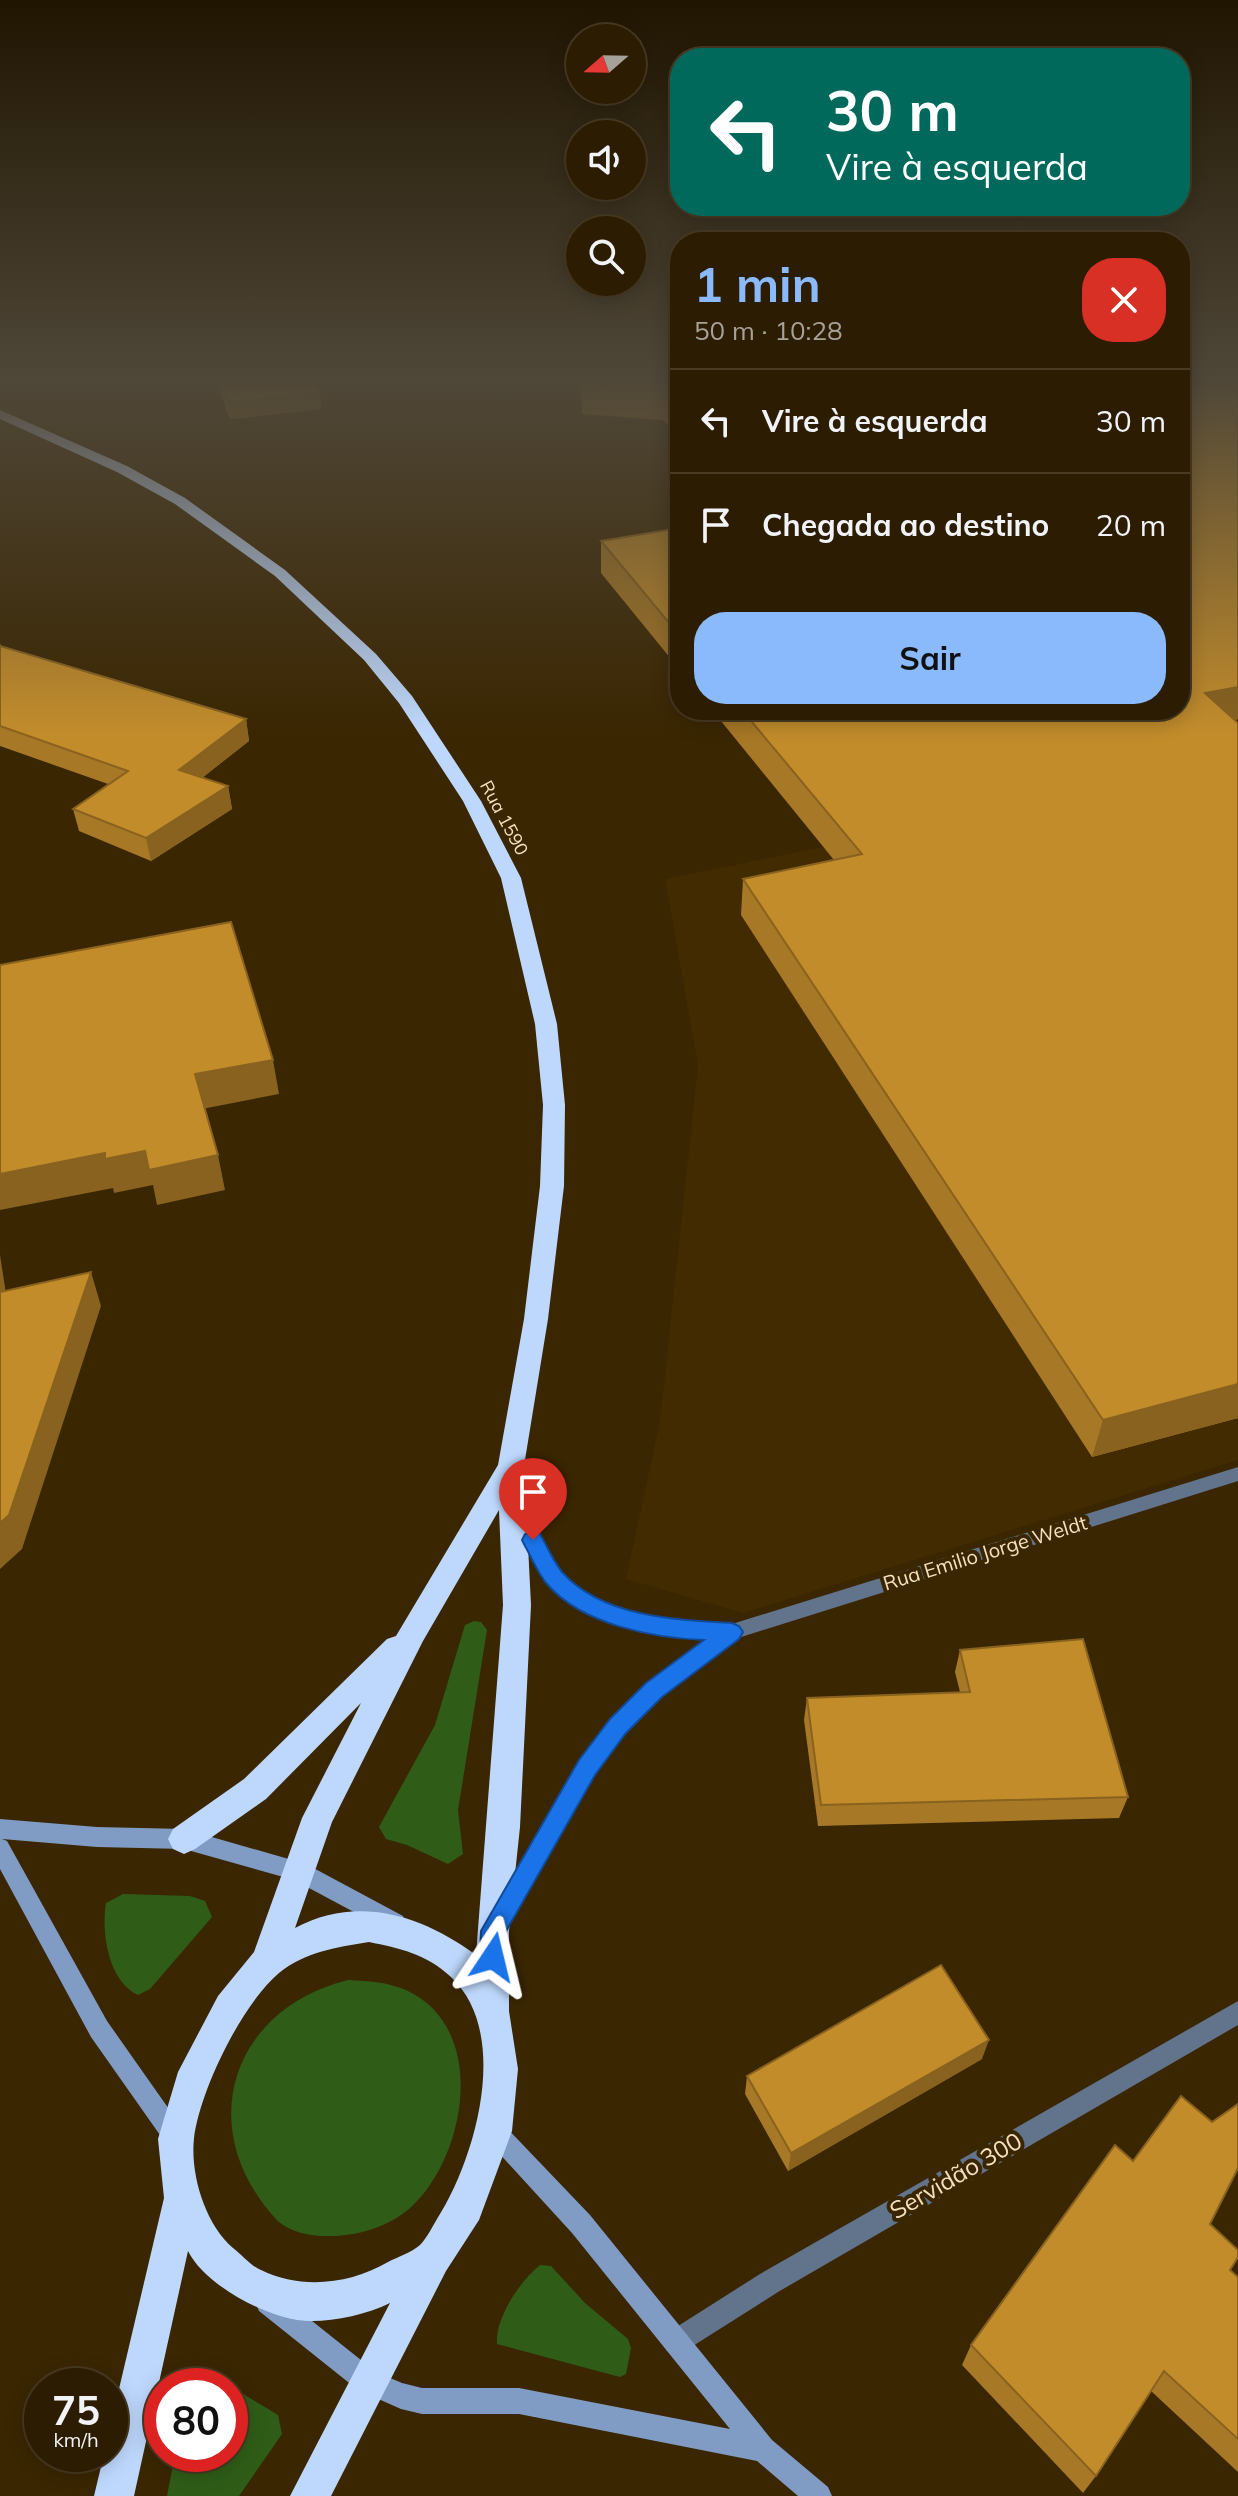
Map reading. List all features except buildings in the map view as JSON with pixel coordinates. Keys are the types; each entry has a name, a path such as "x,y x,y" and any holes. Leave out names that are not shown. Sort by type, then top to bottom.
{"highway":[{"name":"Rua 1590","path":"179,500 280,573 333,621 406,700 472,801 511,878 546,1024 554,1105 552,1186 536,1319 511,1466"},
{"path":"114,2496 182,2198 176,2139 195,2072 230,2008 267,1962 318,1818 413,1632 511,1466"},
{"path":"310,2496 433,2258 466,2207 494,2131 501,2069 492,2011 493,1931 515,1651 511,1466"},
{"path":"184,1839 255,1789 413,1632"},
{"path":"267,1962 317,1934 369,1926 421,1937 464,1966 492,2011"},
{"path":"182,2198 208,2251 250,2286 310,2303 372,2292 433,2258"}],"main road":[{"path":"0,1829 97,1837 184,1839 298,1871 421,1937"},
{"path":"0,1848 99,2029 176,2139"},
{"path":"494,2131 581,2224 763,2449 819,2496"},
{"path":"250,2286 309,2338 367,2381 422,2401 519,2401 763,2449"}],"street":[{"name":"Rua Emilio Jorge Weldt","path":"511,1466 533,1540 555,1578 582,1599 639,1623 674,1630 732,1632"},
{"name":"Rua Emilio Jorge Weldt","path":"493,1931 587,1767 618,1726 654,1690 732,1632 1238,1474"},
{"name":"Servidão 300","path":"676,2342 769,2283 1238,2012"}],"shaded area":[{"path":"1238,763 1238,1460 743,1613 626,1579 660,1421 698,1065 665,879"}],"green space":[{"path":"481,1622 487,1630 458,1810 463,1854 448,1864 386,1839 379,1827 435,1725 465,1625"},
{"path":"123,1894 190,1896 205,1901 212,1917 150,1989 138,1995 120,1979 113,1967 106,1941 106,1903"},
{"path":"348,1980 378,1982 401,1988 434,2009 450,2034 459,2064 460,2095 455,2128 445,2158 429,2186 410,2208 370,2230 336,2236 312,2235 280,2223 250,2183 235,2147 231,2111 237,2076 252,2044 276,2017 308,1995"},
{"path":"540,2265 551,2266 585,2303 628,2339 631,2348 626,2374 620,2377 497,2344 504,2312 525,2280"},
{"path":"248,2397 278,2415 282,2434 239,2496 167,2496 172,2472 248,2472"}],"route":[{"path":"493,1957 493,1931 587,1767 618,1726 654,1690 732,1632 674,1630 611,1613 582,1599 555,1578 533,1540"}]}
